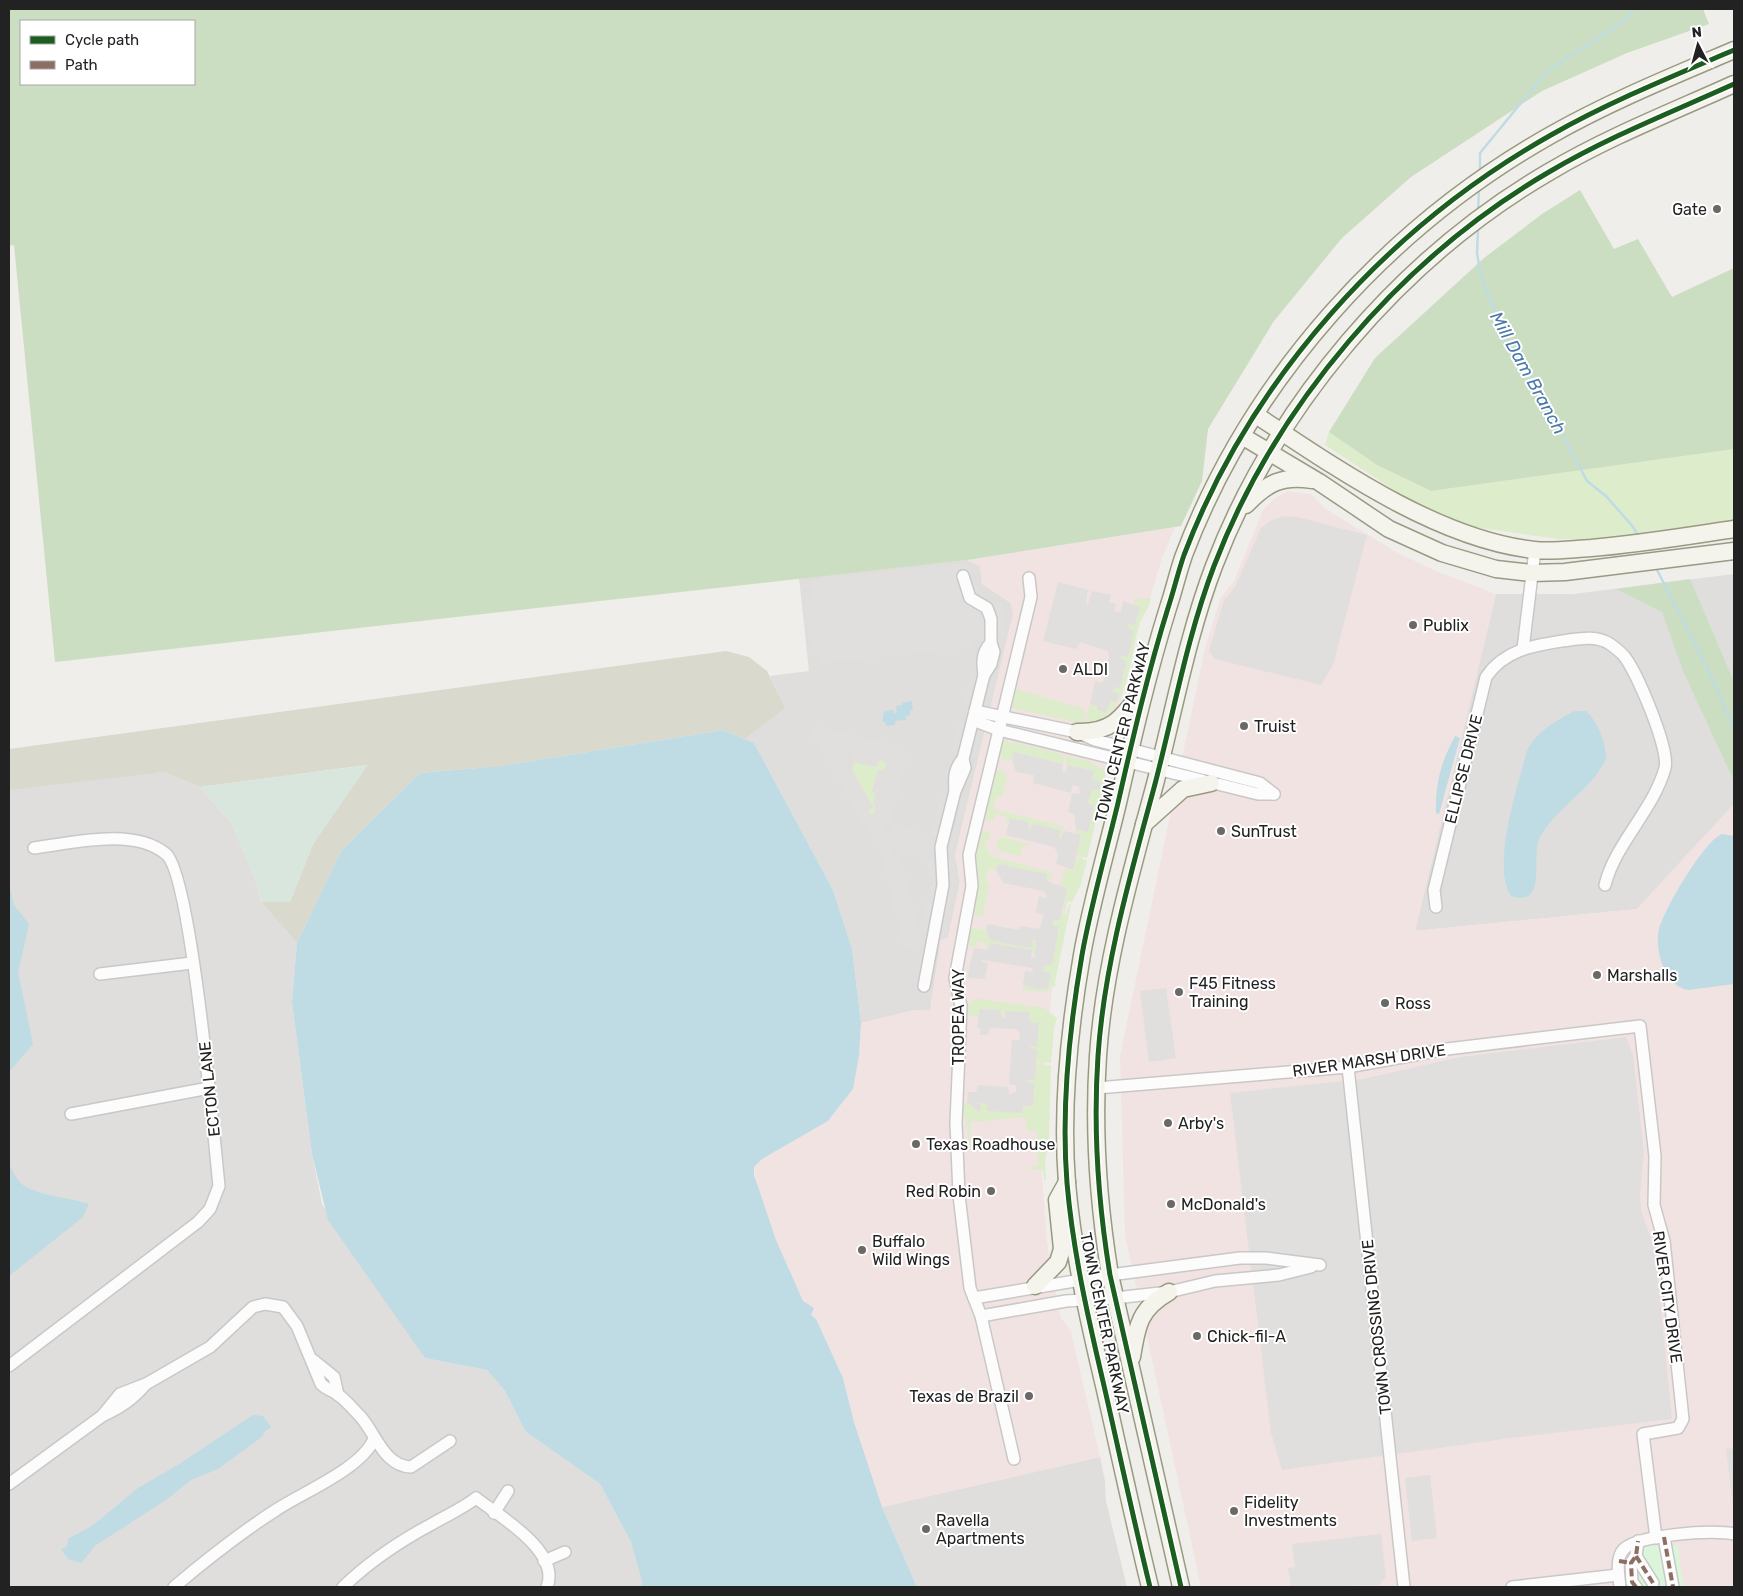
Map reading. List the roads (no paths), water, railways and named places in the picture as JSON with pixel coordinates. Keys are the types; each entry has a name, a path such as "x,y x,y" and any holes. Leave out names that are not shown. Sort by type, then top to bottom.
{"main road":[{"name":"TOWN CENTER PARKWAY","path":"1150,1587 1081,1281 1067,1182 1068,1052 1080,963 1154,650 1184,555 1208,498 1242,436 1279,381 1330,316 1368,273 1418,226 1516,156 1555,133 1734,50"},
{"name":"TOWN CENTER PARKWAY","path":"1181,1587 1115,1298 1104,1238 1097,1158 1098,1053 1108,979 1144,824 1188,642 1210,576 1236,516 1283,432 1330,365 1384,302 1451,241 1546,174 1589,150 1734,84"},
{"path":"1256,414 1392,499 1471,536 1535,550 1613,546 1734,529"},
{"path":"1242,436 1319,482 1389,529 1442,553 1496,569 1532,573 1565,572 1734,551"},
{"path":"1236,516 1256,494 1279,480 1291,478 1319,482"},
{"path":"1077,732 1094,732 1111,726 1129,710 1145,688"},
{"path":"1144,824 1183,790 1211,783"},
{"path":"1036,1286 1058,1262 1062,1249 1057,1200 1067,1182"},
{"path":"1130,1364 1138,1325 1154,1300 1169,1292"},
{"path":"1139,1587 1143,1559"}],"street":[{"path":"1523,649 1535,550"},
{"path":"924,986 943,885 941,847 955,790 954,776 956,766 963,759 984,675 982,662 985,649 991,642 990,612 970,598 963,576"},
{"name":"TROPEA WAY","path":"1014,1459 966,1260 957,1165 956,1114 961,1006 955,978 972,886 969,855 1031,597 1029,578"},
{"name":"ELLIPSE DRIVE","path":"1436,907 1434,890 1486,677 1496,663 1523,649 1589,638 1609,643 1624,655 1636,679 1666,756 1659,786 1609,868 1605,885"},
{"path":"974,715 999,730 1260,782 1274,794 1258,794 1211,783 1160,763"},
{"path":"974,715 1002,715 1077,732 1129,755"},
{"name":"ECTON LANE","path":"9,1366 198,1222 210,1210 220,1186 209,1088 180,882 168,854 142,840 126,839 95,840 34,848"},
{"path":"100,974 192,963"},
{"name":"RIVER MARSH DRIVE","path":"1097,1088 1348,1066 1447,1048 1640,1026"},
{"name":"RIVER CITY DRIVE","path":"1640,1026 1655,1156 1654,1205 1664,1241 1683,1419 1678,1428 1643,1434 1660,1538"},
{"name":"TOWN CROSSING DRIVE","path":"1348,1066 1404,1587"},
{"path":"71,1114 209,1088"},
{"path":"974,1298 1036,1286 1240,1258 1266,1258 1320,1265 1280,1275 1215,1281 1169,1292 1085,1301 1066,1301 981,1316"},
{"path":"9,1484 102,1416 120,1409 134,1398 146,1384 210,1347 253,1307 265,1304 283,1306 297,1326 313,1360 321,1384 327,1390 338,1394 362,1418 381,1450 404,1466 411,1467 450,1441"},
{"path":"174,1587 276,1510 324,1483 370,1450 374,1439"},
{"path":"494,1513 508,1491"},
{"path":"344,1587 354,1577 412,1537 459,1511 476,1498 535,1544 544,1561 548,1582 546,1587"},
{"path":"1620,1587 1618,1561 1622,1550 1638,1541 1716,1532 1734,1534"},
{"path":"1634,1560 1652,1585 1672,1584 1660,1538"},
{"path":"1636,1587 1632,1582 1638,1541"},
{"path":"544,1561 565,1552"},
{"path":"1618,1561 1634,1560"},
{"path":"1512,1587 1618,1575"}],"water":[{"path":"912,701 913,710 910,711 910,715 906,716 906,720 895,721 895,725 886,726 885,722 882,722 884,711 893,710 894,713 897,713 896,706"},
{"path":"1575,711 1586,711 1598,727 1603,740 1606,759 1591,781 1554,818 1539,839 1536,879 1530,895 1522,898 1511,896 1506,882 1504,865 1505,845 1508,825 1527,751 1535,738 1554,722"},
{"path":"723,730 754,743 833,890 852,949 861,1023 859,1056 853,1089 828,1121 762,1159 754,1167 754,1175 776,1240 803,1301 814,1308 811,1315 816,1319 843,1378 854,1422 882,1507 917,1587 640,1587 642,1582 631,1542 600,1484 525,1431 505,1391 487,1370 425,1358 328,1220 312,1154 292,1002 297,943 341,851 420,773 502,766"},
{"path":"1455,736 1460,738 1439,814 1436,813 1438,783 1446,755"},
{"path":"1722,834 1734,836 1734,984 1688,990 1673,982 1663,966 1658,947 1659,929 1676,892 1695,862 1714,839"},
{"path":"9,884 14,905 29,924 18,972 33,1044 9,1072"},
{"path":"9,1165 19,1181 30,1189 89,1204 83,1217 9,1276"},
{"path":"253,1415 263,1416 271,1427 264,1432 263,1436 218,1469 191,1480 166,1500 96,1545 81,1563 68,1559 61,1549 67,1547 68,1539 92,1526 138,1488 176,1466"}],"waterway":[{"name":"Mill Dam Branch","path":"1480,173 1480,153 1547,71 1621,23 1634,9"},
{"name":"Mill Dam Branch","path":"1478,211 1479,189"},
{"name":"Mill Dam Branch","path":"1478,229 1477,253 1481,277 1508,343 1536,383 1587,481 1607,497 1633,527 1639,537"},
{"name":"Mill Dam Branch","path":"1655,566 1708,669 1734,729"}],"place":[{"name":"Gate","path":"1717,209"},
{"name":"Publix","path":"1413,625"},
{"name":"ALDI","path":"1063,669"},
{"name":"Truist","path":"1244,726"},
{"name":"SunTrust","path":"1221,831"},
{"name":"Marshalls","path":"1597,975"},
{"name":"F45 Fitness Training","path":"1179,992"},
{"name":"Ross","path":"1385,1003"},
{"name":"Arby's","path":"1168,1123"},
{"name":"Texas Roadhouse","path":"916,1144"},
{"name":"Red Robin","path":"991,1191"},
{"name":"McDonald's","path":"1171,1204"},
{"name":"Buffalo Wild Wings","path":"862,1250"},
{"name":"Chick-fil-A","path":"1197,1336"},
{"name":"Texas de Brazil","path":"1029,1396"},
{"name":"Fidelity Investments","path":"1234,1511"},
{"name":"Ravella Apartments","path":"926,1529"}]}
